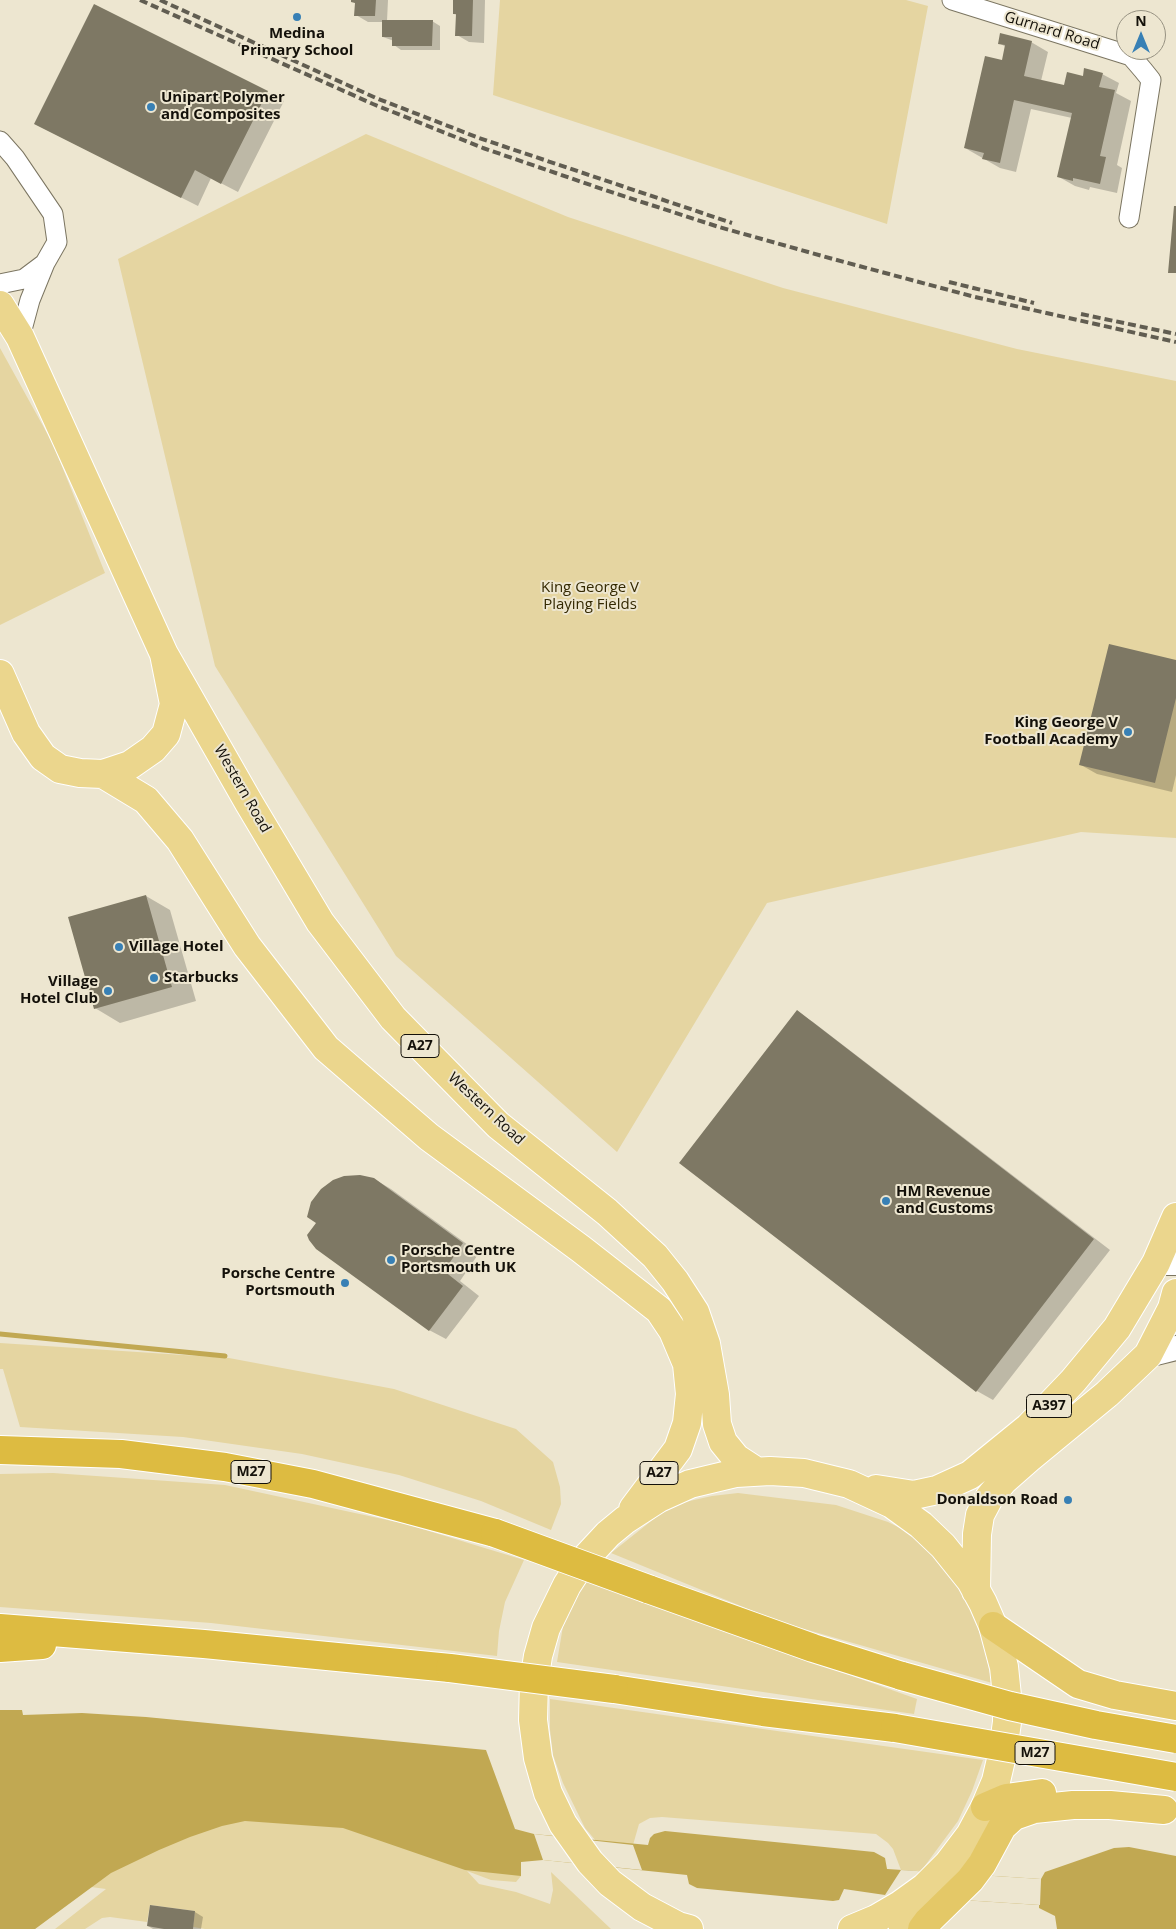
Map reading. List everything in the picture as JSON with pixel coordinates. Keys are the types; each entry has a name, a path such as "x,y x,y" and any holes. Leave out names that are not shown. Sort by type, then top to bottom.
{"highway":[{"name":"M27","path":"0,1450 121,1454 225,1467 313,1484 495,1533 813,1648 902,1676 1010,1706 1096,1725 1176,1739"},
{"path":"993,1626 1078,1684 1115,1695 1176,1706"},
{"name":"M27","path":"0,1628 204,1644 450,1668 614,1689 764,1712 895,1728 1176,1777"},
{"path":"0,1648 58,1644 204,1644"},
{"path":"985,1807 1006,1798 1033,1793 1067,1792 1110,1796 1170,1811"},
{"path":"916,1917 961,1890 982,1864 1002,1827 1014,1816 1034,1809 1096,1805 1170,1811"}],"main road":[{"path":"0,304 20,337 164,654 174,704 166,734 153,749 130,765 103,774 80,773 60,769 43,757 26,733 0,674"},
{"name":"Western Road","path":"164,654 320,922 393,1018 498,1124 607,1212 655,1256 675,1281 695,1312 706,1344 703,1394 687,1422 678,1449 625,1520"},
{"name":"Western Road","path":"103,774 146,800 180,840 247,946 326,1048 429,1137 659,1310 673,1331 717,1424 723,1442 736,1458 756,1472"},
{"name":"A397","path":"849,1484 914,1495 937,1490 970,1475 1029,1427 1073,1381 1117,1328 1166,1263 1176,1217"},
{"name":"A397","path":"976,1591 977,1534 980,1515 989,1498 1003,1481 1107,1394 1148,1355 1172,1308 1176,1293"},
{"path":"689,1929 678,1926 642,1907 610,1883 590,1862 563,1824 548,1793 538,1758 533,1720 534,1682 538,1656 546,1628 566,1585 582,1562 608,1534 625,1520 659,1498 690,1484 736,1473 756,1472 804,1473 849,1484 892,1504 921,1525 943,1546 963,1570 976,1591 993,1626 1004,1667 1007,1722 1003,1752 996,1781 970,1835 948,1864 916,1917 876,1919 852,1929"}],"street":[{"name":"Gurnard Road","path":"952,0 1131,56 1143,70 1151,80 1129,218"},
{"path":"0,141 16,158 53,214 57,242 45,263 30,300 20,337"},
{"path":"0,284 24,279 45,263"},
{"path":"1148,1355 1176,1348"}],"green space":[{"path":"500,0 906,0 928,6 887,224 493,95"},
{"name":"King George V Playing Fields","path":"366,134 568,217 783,288 1017,349 1176,381 1176,838 1081,832 767,903 617,1152 396,956 215,666 118,259"},
{"path":"0,348 53,444 105,573 0,625"},
{"path":"0,1343 229,1358 394,1389 516,1429 553,1462 560,1487 561,1504 551,1530 481,1501 399,1475 302,1454 183,1437 20,1427 3,1369 0,1369"},
{"path":"53,1473 225,1485 406,1524 524,1560 505,1602 499,1631 497,1656 211,1623 0,1607 0,1474"},
{"path":"738,1493 836,1505 888,1522 908,1532 945,1561 978,1618 992,1683 780,1622 611,1553 660,1514 685,1502"},
{"path":"582,1580 917,1699 914,1714 557,1662 563,1626"},
{"path":"550,1699 983,1760 972,1791 958,1821 921,1871 901,1870 893,1849 876,1834 662,1817 650,1818 639,1824 633,1845 596,1841 585,1828 563,1783 553,1755 550,1730"},
{"path":"0,1755 521,1862 521,1876 516,1882 491,1880 467,1871 479,1884 516,1892 550,1904 553,1890 551,1872 611,1929 205,1929 193,1927 195,1911 150,1905 147,1922 110,1917 102,1918 85,1929 55,1929 106,1889 91,1887 35,1929 0,1929"}],"shaded area":[{"path":"0,1710 22,1710 23,1715 82,1713 146,1717 486,1750 515,1829 534,1834 648,1845 650,1838 654,1834 665,1831 874,1852 885,1858 887,1869 1041,1879 1045,1872 1114,1848 1129,1847 1176,1856 1176,1929 1057,1929 1055,1916 1039,1908 1039,1905 885,1895 844,1889 839,1900 833,1901 697,1888 689,1884 687,1875 543,1860 521,1862 521,1876 465,1870 343,1828 245,1821 222,1826 190,1837 111,1873 35,1929 0,1929"}],"pier":[{"path":"534,1834 633,1845 642,1870 543,1860"},
{"path":"901,1870 1041,1879 1040,1905 885,1895"}],"building":[{"path":"351,0 376,0 375,16 354,16 355,3 351,2"},
{"path":"453,0 473,0 472,36 455,36 456,14 453,14"},
{"name":"Unipart Polymer and Composites","path":"94,4 268,91 221,184 195,170 181,198 34,124"},
{"path":"382,20 433,20 432,46 392,46 392,37 382,37"},
{"path":"1000,33 1032,41 1024,76 1064,85 1067,72 1083,76 1084,68 1103,73 1099,87 1115,90 1100,156 1106,157 1100,184 1073,178 1073,181 1057,177 1072,113 1014,100 1000,163 982,159 984,153 964,148 985,56 1002,60 1005,45 998,44"},
{"path":"1174,206 1176,206 1176,273 1168,273"},
{"name":"King George V Football Academy","path":"1109,644 1176,660 1176,698 1155,783 1079,765"},
{"name":"Village Hotel","path":"146,895 172,987 94,1009 68,917"},
{"name":"HM Revenue and Customs","path":"797,1010 1094,1239 976,1392 679,1163"},
{"name":"Porsche Centre Portsmouth UK","path":"360,1175 374,1178 463,1243 444,1271 463,1286 429,1331 316,1249 309,1240 307,1235 316,1223 307,1217 311,1202 321,1189 333,1180 344,1176"},
{"path":"150,1905 195,1911 193,1929 164,1929 147,1926"}],"waterway":[{"path":"0,1334 225,1356"}],"railway":[{"path":"140,0 373,104 483,148 605,190 719,227 975,297 1176,342"},
{"path":"160,0 376,98 479,138 732,223"},
{"path":"949,282 1034,303"},
{"path":"1081,314 1176,334"}],"place":[{"name":"Medina Primary School","path":"297,17"},
{"name":"Unipart Polymer and Composites","path":"151,107"},
{"name":"King George V Football Academy","path":"1128,732"},
{"name":"Village Hotel","path":"119,947"},
{"name":"Starbucks","path":"154,978"},
{"name":"Village Hotel Club","path":"108,991"},
{"name":"HM Revenue and Customs","path":"886,1201"},
{"name":"Porsche Centre Portsmouth UK","path":"391,1260"},
{"name":"Porsche Centre Portsmouth","path":"345,1283"},
{"name":"Donaldson Road","path":"1068,1500"}]}
